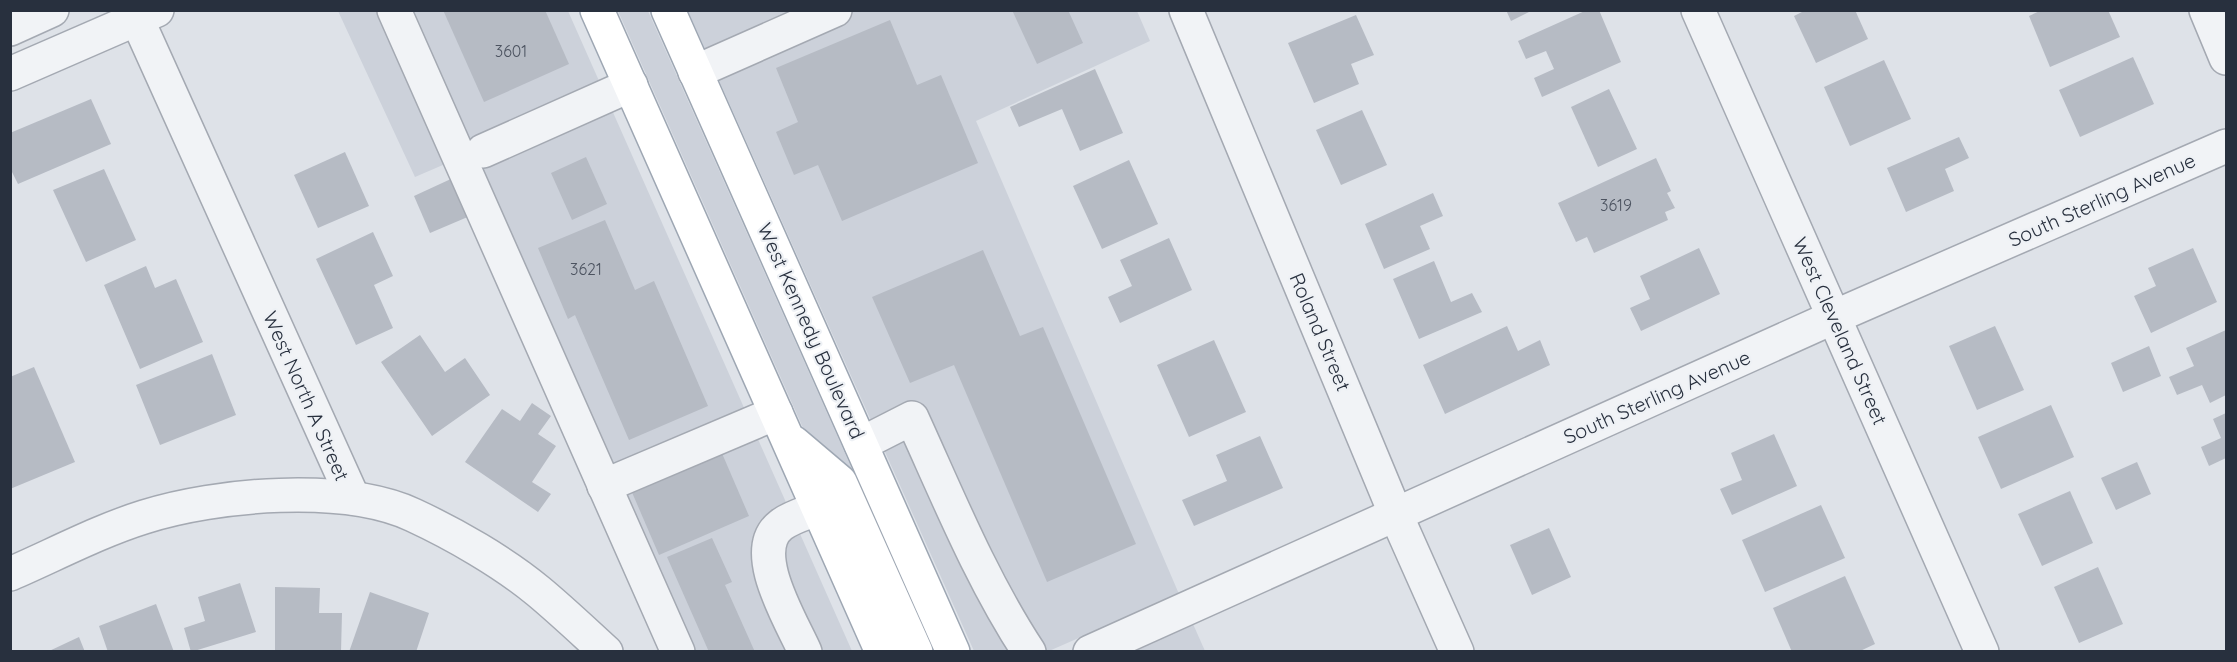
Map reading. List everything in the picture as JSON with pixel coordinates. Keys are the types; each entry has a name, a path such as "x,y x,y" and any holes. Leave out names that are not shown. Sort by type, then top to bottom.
{"main road":[{"path":"597,10 882,651"},
{"name":"West Kennedy Boulevard","path":"668,10 953,651"},
{"path":"782,425 840,482 916,651"}],"street":[{"path":"10,29 52,10"},
{"path":"394,10 678,651"},
{"path":"695,72 835,10"},
{"name":"Roland Street","path":"1186,10 1396,515 1457,651"},
{"name":"West Cleveland Street","path":"1698,10 1982,651"},
{"path":"2206,10 2226,58"},
{"path":"10,74 147,15"},
{"name":"West North A Street","path":"147,15 352,498 412,514 469,545 537,590 606,651"},
{"path":"483,151 631,86"},
{"name":"South Sterling Avenue","path":"1090,651 1834,317 2226,146"},
{"path":"861,444 912,418 968,541 1010,623 1029,651"},
{"path":"603,486 782,425"},
{"path":"10,574 143,517 206,500 268,495 352,498"},
{"path":"806,651 770,572 767,553 775,532 781,524 819,508"}],"shaded area":[{"path":"338,11 568,11 852,651 694,651 473,152 415,177"},
{"path":"618,11 648,11 933,651 902,651"},
{"path":"688,11 1137,11 1150,41 976,121 1179,594 1049,651 974,651"},
{"path":"1193,624 1205,651 1130,652"}],"building":[{"path":"443,10 545,10 569,64 484,102"},
{"path":"1012,10 1068,10 1083,43 1037,64"},
{"path":"1506,10 1533,10 1511,21"},
{"path":"1587,10 1599,10 1621,62 1542,97 1534,78 1554,69 1546,51 1526,59 1518,41"},
{"path":"1806,10 1855,10 1868,39 1816,63 1794,16"},
{"path":"2042,10 2108,10 2120,37 2050,67 2029,16"},
{"path":"1356,15 1374,55 1351,64 1359,84 1314,103 1288,43"},
{"path":"890,20 917,85 941,75 978,163 842,221 818,165 794,175 776,132 798,122 776,68"},
{"path":"2133,57 2154,104 2080,137 2059,90"},
{"path":"1884,60 1911,119 1850,146 1824,87"},
{"path":"1095,69 1123,133 1080,151 1062,109 1019,127 1010,107"},
{"path":"1609,89 1637,149 1598,167 1571,107"},
{"path":"91,99 111,144 18,184 10,168 10,133"},
{"path":"1362,110 1387,165 1341,185 1316,130"},
{"path":"1959,137 1969,158 1945,169 1954,191 1906,212 1887,168"},
{"path":"345,152 369,206 318,228 294,175"},
{"path":"586,157 607,204 572,220 551,173"},
{"path":"1656,158 1671,191 1667,193 1675,208 1665,212 1668,220 1594,253 1587,237 1576,242 1558,203"},
{"path":"1129,160 1158,224 1102,249 1073,186"},
{"path":"104,169 136,240 86,262 53,190"},
{"path":"453,178 470,216 430,233 414,196"},
{"path":"1433,193 1443,216 1420,226 1430,249 1384,269 1365,224"},
{"path":"605,220 635,290 654,281 708,406 629,440 575,315 568,319 538,248"},
{"path":"373,232 393,276 374,285 393,328 356,345 316,259"},
{"path":"1169,238 1192,290 1120,323 1108,297 1132,286 1120,260"},
{"path":"1699,248 1720,294 1641,331 1630,308 1650,299 1640,276"},
{"path":"2193,248 2217,302 2151,333 2134,296 2156,286 2148,268"},
{"path":"983,250 1020,336 1043,327 1136,544 1047,582 954,365 910,383 872,297"},
{"path":"1434,261 1451,302 1472,293 1482,312 1419,339 1393,279"},
{"path":"146,266 155,288 176,279 203,342 140,369 104,285"},
{"path":"1507,326 1518,351 1540,340 1550,365 1445,414 1423,365"},
{"path":"1995,326 2024,390 1977,410 1949,346"},
{"path":"2226,330 2226,395 2210,403 2202,385 2177,395 2169,377 2194,366 2186,348"},
{"path":"420,335 445,372 465,358 490,395 432,436 381,362"},
{"path":"1214,340 1246,412 1189,437 1157,365"},
{"path":"2149,346 2161,376 2123,392 2111,363"},
{"path":"212,354 236,415 160,445 136,385"},
{"path":"34,367 75,462 10,489 10,377"},
{"path":"532,403 551,416 538,434 556,446 532,482 551,494 538,512 465,462 502,409 520,421"},
{"path":"2051,405 2074,457 2001,489 1978,437"},
{"path":"2226,413 2226,458 2209,466 2201,447 2221,438 2213,419"},
{"path":"1774,434 1797,486 1732,515 1720,489 1742,480 1731,453"},
{"path":"1260,436 1283,488 1194,526 1182,500 1227,481 1216,455"},
{"path":"721,451 749,516 659,555 631,490"},
{"path":"2137,462 2151,494 2116,510 2101,478"},
{"path":"2070,491 2093,543 2042,566 2018,514"},
{"path":"1821,505 1845,558 1765,592 1742,540"},
{"path":"1549,528 1571,577 1532,595 1510,545"},
{"path":"712,538 732,582 725,585 755,652 709,652 667,557"},
{"path":"2098,567 2123,624 2079,643 2054,587"},
{"path":"1845,576 1875,644 1858,652 1792,652 1773,608"},
{"path":"240,583 256,632 191,652 184,628 205,621 198,597"},
{"path":"275,587 320,588 319,613 342,613 341,652 275,652"},
{"path":"370,592 429,613 416,652 349,652"},
{"path":"156,604 174,652 108,652 99,626"},
{"path":"79,637 85,652 47,652"}]}
